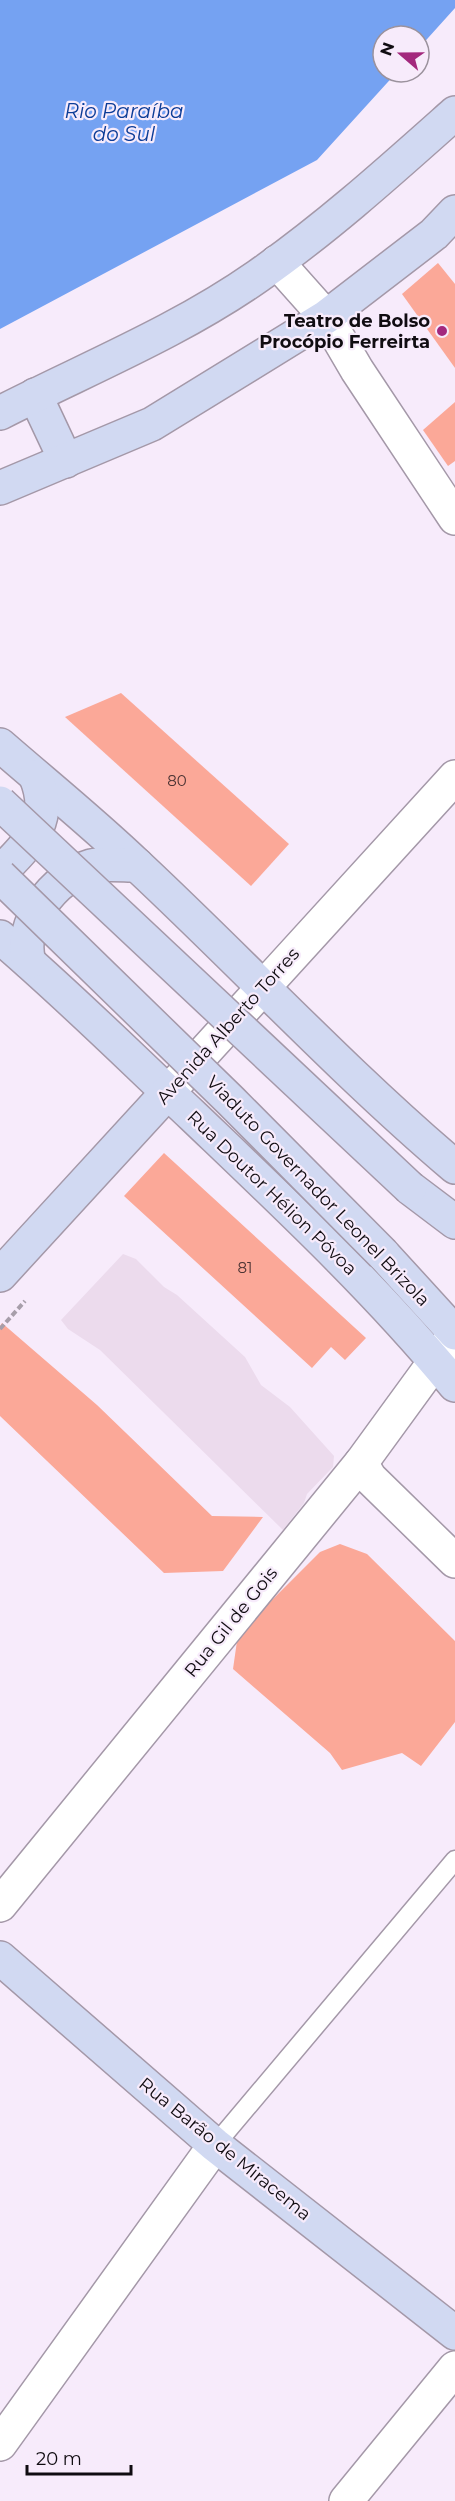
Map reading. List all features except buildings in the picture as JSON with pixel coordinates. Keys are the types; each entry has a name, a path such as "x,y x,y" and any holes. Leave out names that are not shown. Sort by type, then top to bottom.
{"main road":[{"path":"0,413 146,342 257,277 346,211 455,113"},
{"path":"0,488 152,424 326,317 434,234 455,212"},
{"path":"35,395 66,461"},
{"path":"0,745 137,865 408,1127 455,1167"},
{"path":"0,874 39,827 43,801 36,777"},
{"path":"0,803 410,1188 455,1222"},
{"path":"29,962 25,947 34,920 48,894 70,876 92,866 137,865"},
{"name":"Viaduto Governador Leonel Brizola","path":"0,874 383,1254 455,1333"},
{"name":"Rua Doutor Hélion Póvoa","path":"0,937 318,1234 379,1296 445,1373"},
{"name":"Avenida Alberto Torres","path":"0,1275 168,1092"},
{"name":"Rua Barão de Miracema","path":"0,1958 215,2145 455,2333"}],"street":[{"path":"277,262 326,317 357,370 455,518"},
{"name":"Avenida Alberto Torres","path":"168,1092 455,777"},
{"name":"Rua Gil de Gois","path":"0,1905 361,1463 445,1373 455,1333"},
{"path":"361,1463 370,1478 455,1561"},
{"path":"0,2444 215,2145"},
{"path":"346,2501 455,2368"}],"lane":[{"path":"215,2145 455,1860"}],"shaded area":[{"path":"123,1254 136,1259 164,1287 177,1295 245,1357 261,1385 290,1407 334,1456 333,1467 307,1494 304,1503 283,1530 100,1350 68,1329 61,1320"}],"water":[{"name":"Rio Paraíba do Sul","path":"0,0 455,0 455,8 431,35 431,24 371,24 371,84 386,84 317,160 0,329"}],"place":[{"name":"Teatro de Bolso Procópio Ferreirta","path":"442,331"}]}
